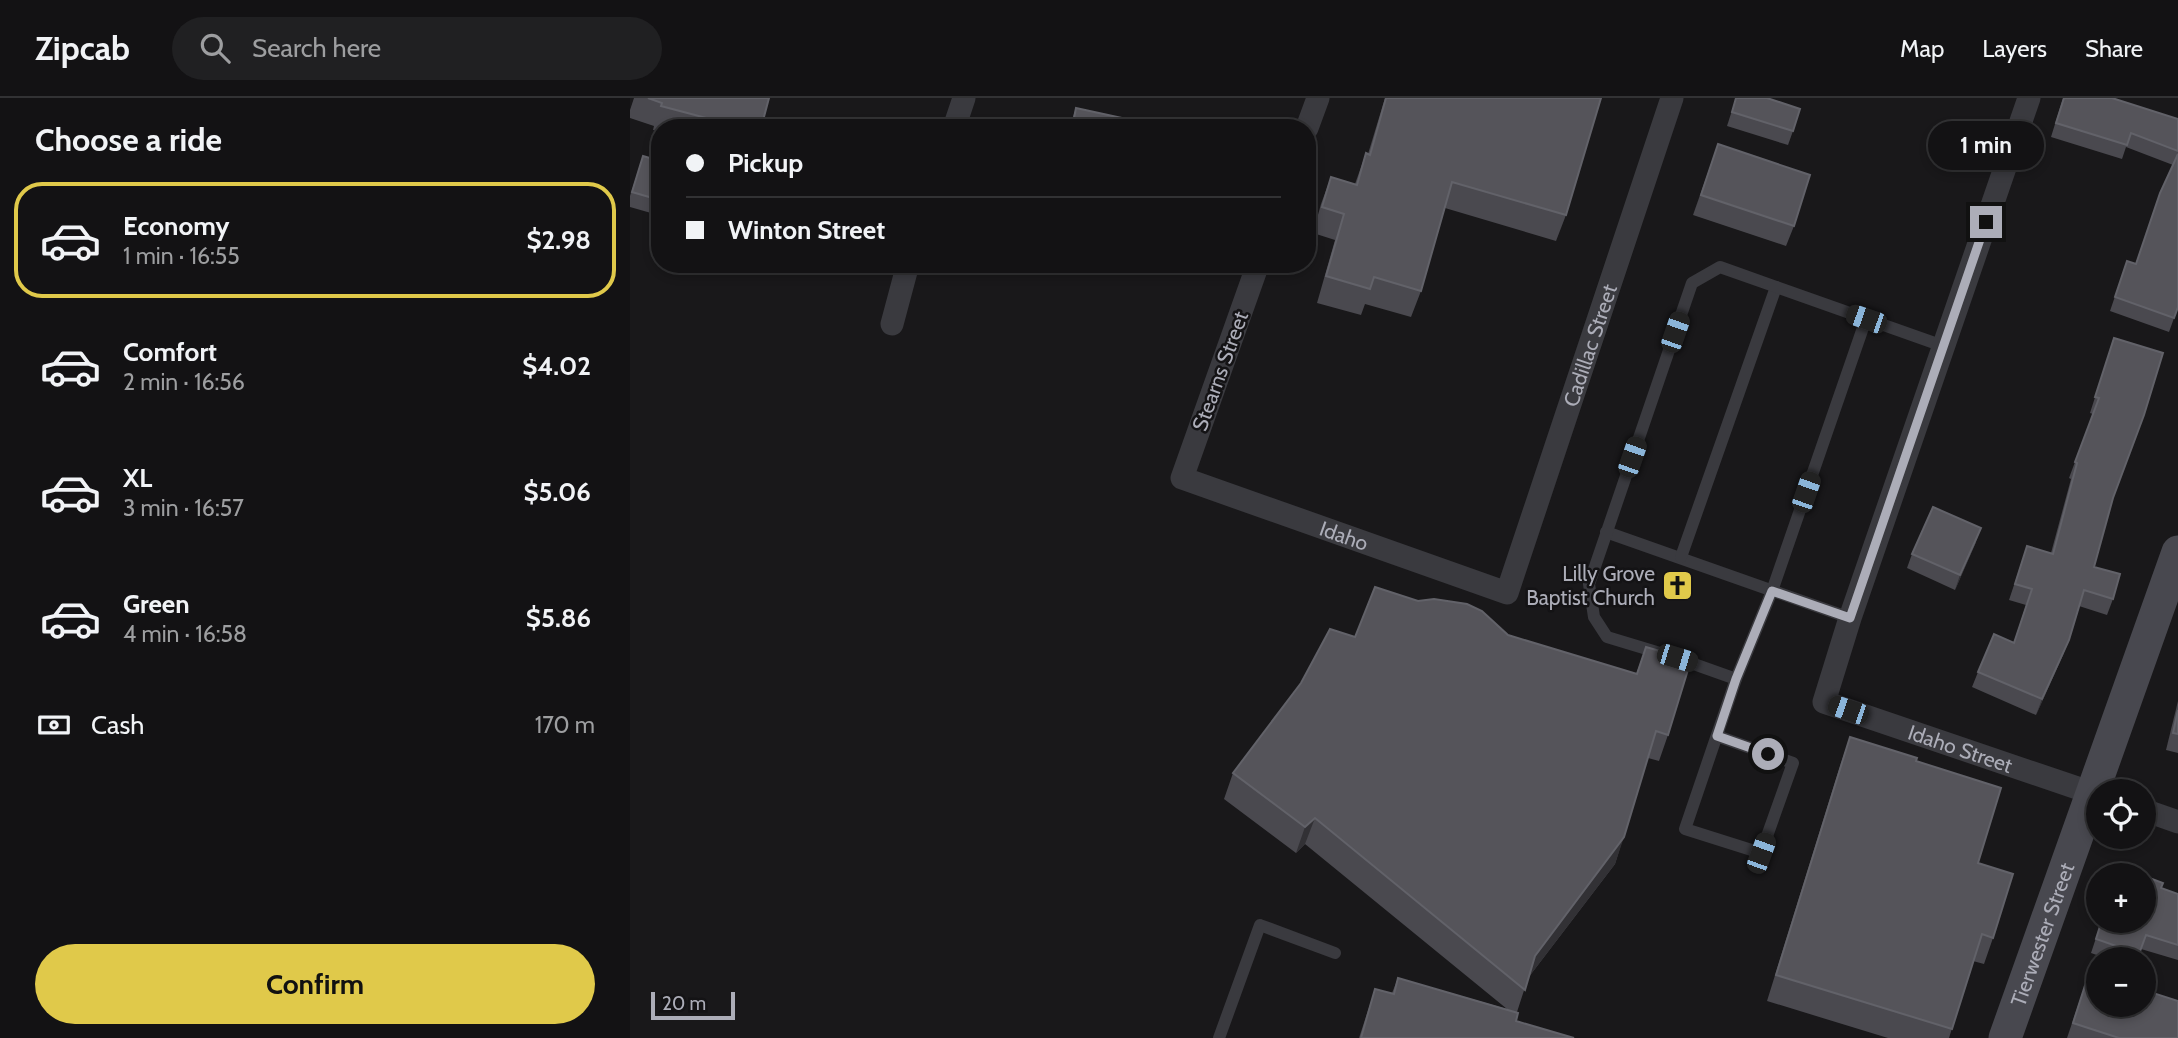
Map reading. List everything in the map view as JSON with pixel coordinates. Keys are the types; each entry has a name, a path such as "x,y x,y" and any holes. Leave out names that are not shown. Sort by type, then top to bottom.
{"street":[{"path":"957,119 964,98"},
{"path":"1310,119 1318,98"},
{"name":"Cadillac Street","path":"1507,593 1672,98"},
{"path":"1850,618 2029,98"},
{"path":"892,324 906,273"},
{"name":"Stearns Street","path":"1182,478 1255,273"},
{"name":"Idaho","path":"1182,478 1507,593"},
{"name":"Tierwester Street","path":"2100,779 2178,552"},
{"name":"Idaho Street","path":"1850,618 1824,702 2086,791"},
{"path":"2156,814 2178,822"},
{"name":"Tierwester Street","path":"2005,1038 2086,818"}],"lane":[{"path":"1736,679 1700,665 1606,637 1594,617 1589,583 1692,283 1720,267 1944,346"},
{"path":"1681,557 1776,287"},
{"path":"1717,736 1793,763 1761,853 1685,829 1736,679 1772,591 1866,319"},
{"path":"1606,532 1850,618"},
{"path":"1219,1038 1260,925 1335,953"}],"building":[{"path":"648,98 769,98 763,119 710,119 661,106 662,103"},
{"path":"1386,98 1601,98 1566,215 1452,182 1421,291 1374,277 1370,289 1326,276 1344,214 1322,207 1331,177 1357,185 1366,153 1370,155"},
{"path":"1736,98 1767,98 1800,109 1793,131 1732,112"},
{"path":"2064,98 2112,98 2178,119 2178,151 2131,133 2127,145 2056,123"},
{"path":"1076,108 1127,119 1074,119"},
{"path":"1718,144 1810,175 1794,226 1701,195"},
{"path":"2178,154 2178,307 2174,318 2115,297 2127,261 2136,264 2160,193"},
{"path":"643,156 651,158 651,198 632,192"},
{"path":"2114,338 2163,353 2144,415 2113,498 2094,567 2120,574 2113,599 2084,590 2069,640 2042,699 1978,672 1994,634 2014,643 2032,589 2015,584 2027,546 2053,554 2077,463 2075,462 2099,398 2095,397"},
{"path":"1933,507 1981,528 1960,575 1912,554"},
{"path":"1375,587 1418,601 1434,599 1467,604 1482,611 1508,635 1637,674 1646,647 1691,660 1668,735 1656,731 1624,837 1535,956 1525,990 1315,818 1305,827 1233,773 1301,683 1330,629 1355,637"},
{"path":"2178,710 2178,734 2173,733"},
{"path":"1850,737 2001,788 1978,863 2013,874 1993,938 1982,934 1952,1029 1776,975"},
{"path":"2156,880 2163,883 2161,888 2178,894 2178,945 2146,935 2142,947 2119,947 2096,939 2098,933 2156,933"},
{"path":"1398,978 1518,1013 1516,1021 1574,1038 1361,1038 1375,989 1394,994"},
{"path":"2086,982 2086,1017 2156,1017 2156,994 2178,1001 2178,1038 2119,1038 2073,1023"}],"place":[{"name":"Lilly Grove Baptist Church","path":"1678,585"}],"route":[{"path":"1768,754 1717,736 1736,679 1772,591 1850,618 1986,222"}]}
